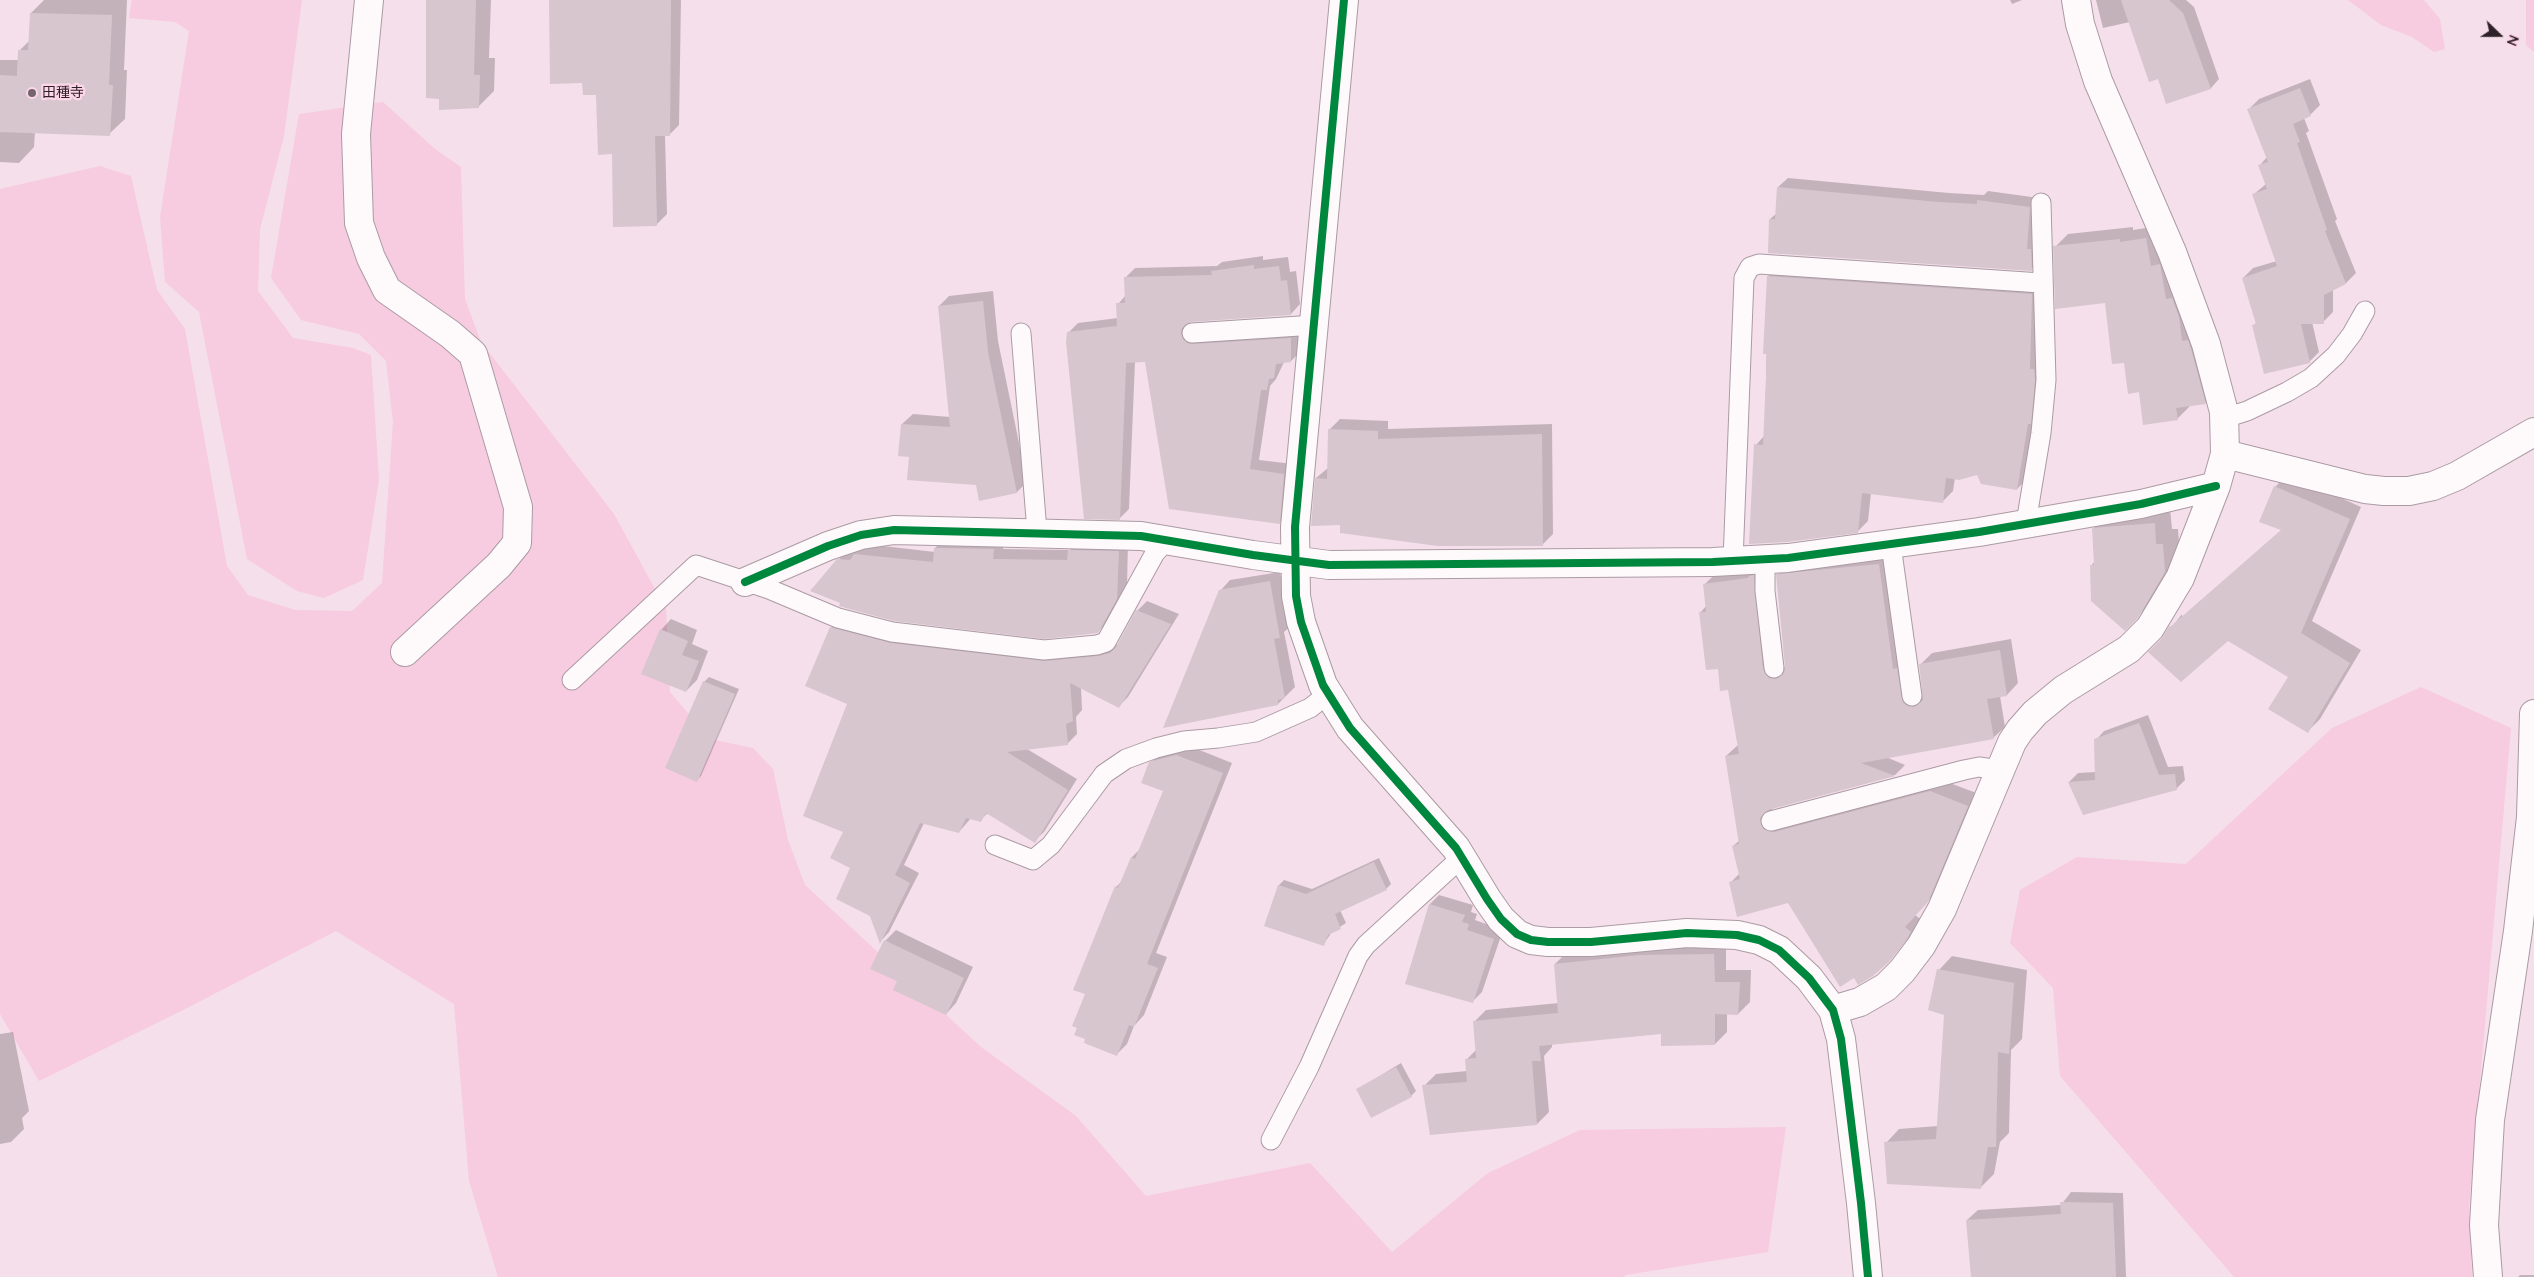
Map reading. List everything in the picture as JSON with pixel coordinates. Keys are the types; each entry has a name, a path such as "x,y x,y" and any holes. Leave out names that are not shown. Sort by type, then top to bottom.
{"street":[{"path":"369,0 356,134 360,223 371,258 387,290 473,354 518,507 517,543 499,565 405,652"},
{"path":"1344,0 1315,325 1294,526 1296,596 1301,622 1310,651 1328,694 1350,728 1388,769 1462,857 1492,906 1516,934 1531,940 1548,942 1591,942 1718,932 1759,940 1779,950 1809,978 1834,1010 1840,1039 1861,1203 1868,1277"},
{"path":"1834,1010 1860,1002 1886,986 1902,971 1921,946 1942,909 2012,742 2035,713 2063,690 2129,649 2150,628 2180,578 2216,486 2225,454 2225,418 2217,382 2191,300 2098,81 2080,24 2076,0"},
{"path":"2225,454 2384,492 2409,491 2433,486 2457,476 2534,432"},
{"path":"745,582 828,546 861,535 894,530 1141,536 1329,565 1732,561 1765,559 1891,545 2141,504 2216,486"},
{"path":"2488,1277 2484,1225 2490,1120 2518,931 2531,817 2534,714"}],"lane":[{"path":"2026,523 2041,433 2046,380 2041,203"},
{"path":"1732,561 1744,278 1750,267 1759,264 2042,283"},
{"path":"2225,418 2247,411 2311,378 2336,355 2352,334 2364,311"},
{"path":"1192,333 1315,325"},
{"path":"1021,333 1036,519 1034,533"},
{"path":"572,680 696,565 769,589 838,618 892,632 1044,650 1097,645 1106,642 1154,554 1167,540"},
{"path":"1891,545 1912,696"},
{"path":"1765,559 1765,592 1774,668"},
{"path":"995,845 1033,860 1051,845 1104,774 1126,759 1156,748 1184,741 1256,732 1310,708 1328,694"},
{"path":"1771,820 1964,770 1979,767 2000,770"},
{"path":"1271,1140 1309,1067 1358,956 1366,945 1462,857"}],"shaded area":[{"path":"132,0 302,0 284,136 260,229 258,291 293,338 353,348 371,355 379,480 363,580 324,598 297,591 247,559 199,312 165,282 160,217 189,31 175,22 129,18"},
{"path":"2348,0 2424,0 2440,19 2445,49 2434,52 2412,37 2381,25"},
{"path":"2526,0 2534,0 2534,52 2526,45"},
{"path":"383,102 435,149 461,167 465,299 481,342 614,514 666,609 670,692 710,739 753,748 773,769 788,840 805,885 981,1047 1076,1116 1146,1196 1310,1163 1392,1252 1488,1173 1580,1130 1786,1127 1768,1252 1626,1275 1624,1277 498,1277 469,1181 454,1004 336,931 187,1008 39,1081 0,1014 0,189 100,166 131,176 157,290 185,329 227,566 248,595 295,610 352,611 382,583 393,422 386,361 359,334 301,320 271,278 299,114"},
{"path":"2421,687 2511,728 2469,1206 2472,1277 2234,1277 2060,1076 2053,988 2010,943 2020,890 2077,857 2186,864 2332,728"}],"building":[{"path":"426,0 476,0 474,75 480,75 479,108 439,110 439,99 426,98"},
{"path":"549,0 671,0 670,136 655,136 657,226 613,227 612,154 598,155 596,95 583,95 582,83 550,84"},
{"path":"2121,0 2169,0 2183,13 2211,89 2166,104 2158,79 2149,82"},
{"name":"田種寺","path":"30,13 112,15 109,85 113,85 110,136 0,132 0,75 17,76 18,50 28,50"},
{"path":"2300,88 2311,116 2293,124 2300,142 2297,143 2327,230 2325,231 2346,284 2324,295 2324,324 2301,324 2310,363 2264,374 2252,325 2256,324 2242,278 2277,266 2252,194 2267,189 2258,165 2268,162 2247,109"},
{"path":"1777,187 1938,202 1977,204 1977,200 2030,207 2027,249 2031,249 2032,271 1768,253 1769,219 1775,219"},
{"path":"2146,238 2151,266 2160,264 2166,299 2172,298 2179,317 2182,341 2188,340 2206,404 2176,408 2178,420 2143,425 2139,392 2128,394 2124,363 2112,364 2105,303 2055,309 2053,246 2120,239 2120,242"},
{"path":"1254,265 1254,269 1279,266 1281,281 1287,280 1291,315 1191,322 1182,328 1181,334 1187,343 1193,344 1291,338 1291,362 1276,364 1274,378 1269,379 1267,390 1261,390 1250,469 1284,474 1280,524 1169,509 1145,362 1126,363 1120,520 1084,519 1066,342 1067,332 1117,326 1116,303 1125,303 1124,277 1212,275 1211,271"},
{"path":"1767,276 2032,294 2030,369 2034,369 2035,380 2031,424 2028,424 2017,490 1981,484 1977,475 1959,480 1946,478 1943,503 1862,493 1858,533 1787,542 1749,544 1754,444 1763,445 1767,354 1763,354"},
{"path":"983,301 988,352 1017,493 979,501 976,485 907,480 909,457 898,456 901,424 950,427 938,306"},
{"path":"1328,429 1378,431 1378,439 1542,434 1543,546 1438,546 1340,533 1340,525 1311,526 1315,478 1327,479"},
{"path":"2274,486 2350,519 2301,633 2350,663 2308,733 2268,709 2288,677 2228,641 2181,682 2148,652 2161,639 2170,625 2170,627 2281,530 2259,522"},
{"path":"2155,523 2156,544 2163,544 2165,572 2138,618 2125,631 2091,601 2090,565 2094,565 2092,528"},
{"path":"934,548 994,549 993,559 1067,560 1068,550 1119,551 1117,599 1098,633 1044,639 894,621 839,606 840,603 810,591 837,559 850,560 854,554 933,562"},
{"path":"1879,564 1893,669 1897,668 1903,703 1914,707 1923,700 1919,664 2000,650 2007,696 1987,699 1994,739 1861,763 1895,776 1768,810 1760,818 1763,829 1774,832 1930,791 1968,806 1928,902 1905,927 1911,932 1908,937 1890,961 1873,976 1858,985 1854,978 1840,987 1788,903 1737,917 1729,882 1740,879 1732,846 1739,844 1725,756 1739,754 1728,690 1720,691 1718,669 1706,670 1699,612 1706,612 1703,584 1748,578 1754,575 1763,669 1769,678 1776,679 1784,673 1785,667 1776,574"},
{"path":"1270,581 1280,638 1274,639 1285,698 1278,700 1278,705 1163,728 1219,590"},
{"path":"1136,610 1171,624 1119,708 1070,683 1073,721 1066,724 1068,745 1007,752 1068,790 1035,843 986,813 981,822 966,818 959,833 920,823 895,875 910,883 880,944 870,916 836,899 850,868 830,858 843,832 803,816 847,704 805,686 830,627 891,643 1045,661 1098,656 1110,653 1116,647"},
{"path":"660,629 688,641 682,655 699,661 686,692 641,674"},
{"path":"703,681 735,694 697,782 665,768"},
{"path":"2139,723 2159,775 2175,774 2177,790 2083,815 2068,782 2095,780 2094,739"},
{"path":"1176,755 1223,773 1147,964 1158,968 1134,1027 1129,1025 1117,1056 1084,1043 1085,1039 1074,1035 1077,1028 1072,1026 1085,994 1073,990 1115,886 1118,888 1131,857 1135,859 1163,791 1141,783 1149,762"},
{"path":"1374,862 1387,890 1335,914 1341,929 1328,935 1324,946 1264,926 1278,885 1306,894"},
{"path":"1429,904 1465,915 1462,922 1469,924 1467,930 1494,939 1473,1003 1405,984"},
{"path":"884,940 964,978 946,1015 893,990 897,981 870,969"},
{"path":"1714,954 1715,982 1740,982 1738,1015 1715,1014 1715,1045 1661,1046 1661,1034 1539,1046 1541,1061 1532,1061 1537,1125 1430,1135 1422,1085 1467,1082 1465,1059 1476,1058 1473,1021 1558,1013 1554,964 1640,955"},
{"path":"1937,969 2014,983 2009,1054 1998,1052 1996,1147 1988,1147 1981,1189 1887,1184 1884,1142 1936,1139 1944,1015 1928,1010"},
{"path":"1396,1067 1412,1097 1371,1118 1356,1089"},
{"path":"2060,1202 2113,1203 2116,1277 1971,1277 1966,1220 2061,1214"}],"cycle path":[{"path":"1344,0 1295,527 1296,596 1301,622 1323,685 1350,728 1456,848 1501,919 1517,934 1531,940 1548,942 1591,942 1687,933 1737,935 1759,940 1779,950 1809,978 1833,1010 1841,1039 1868,1277"},
{"path":"745,582 828,546 861,535 894,530 1141,536 1253,555 1329,565 1713,562 1788,558 1979,532 2141,504 2216,486"}],"place":[{"name":"田種寺","path":"32,93"}]}
